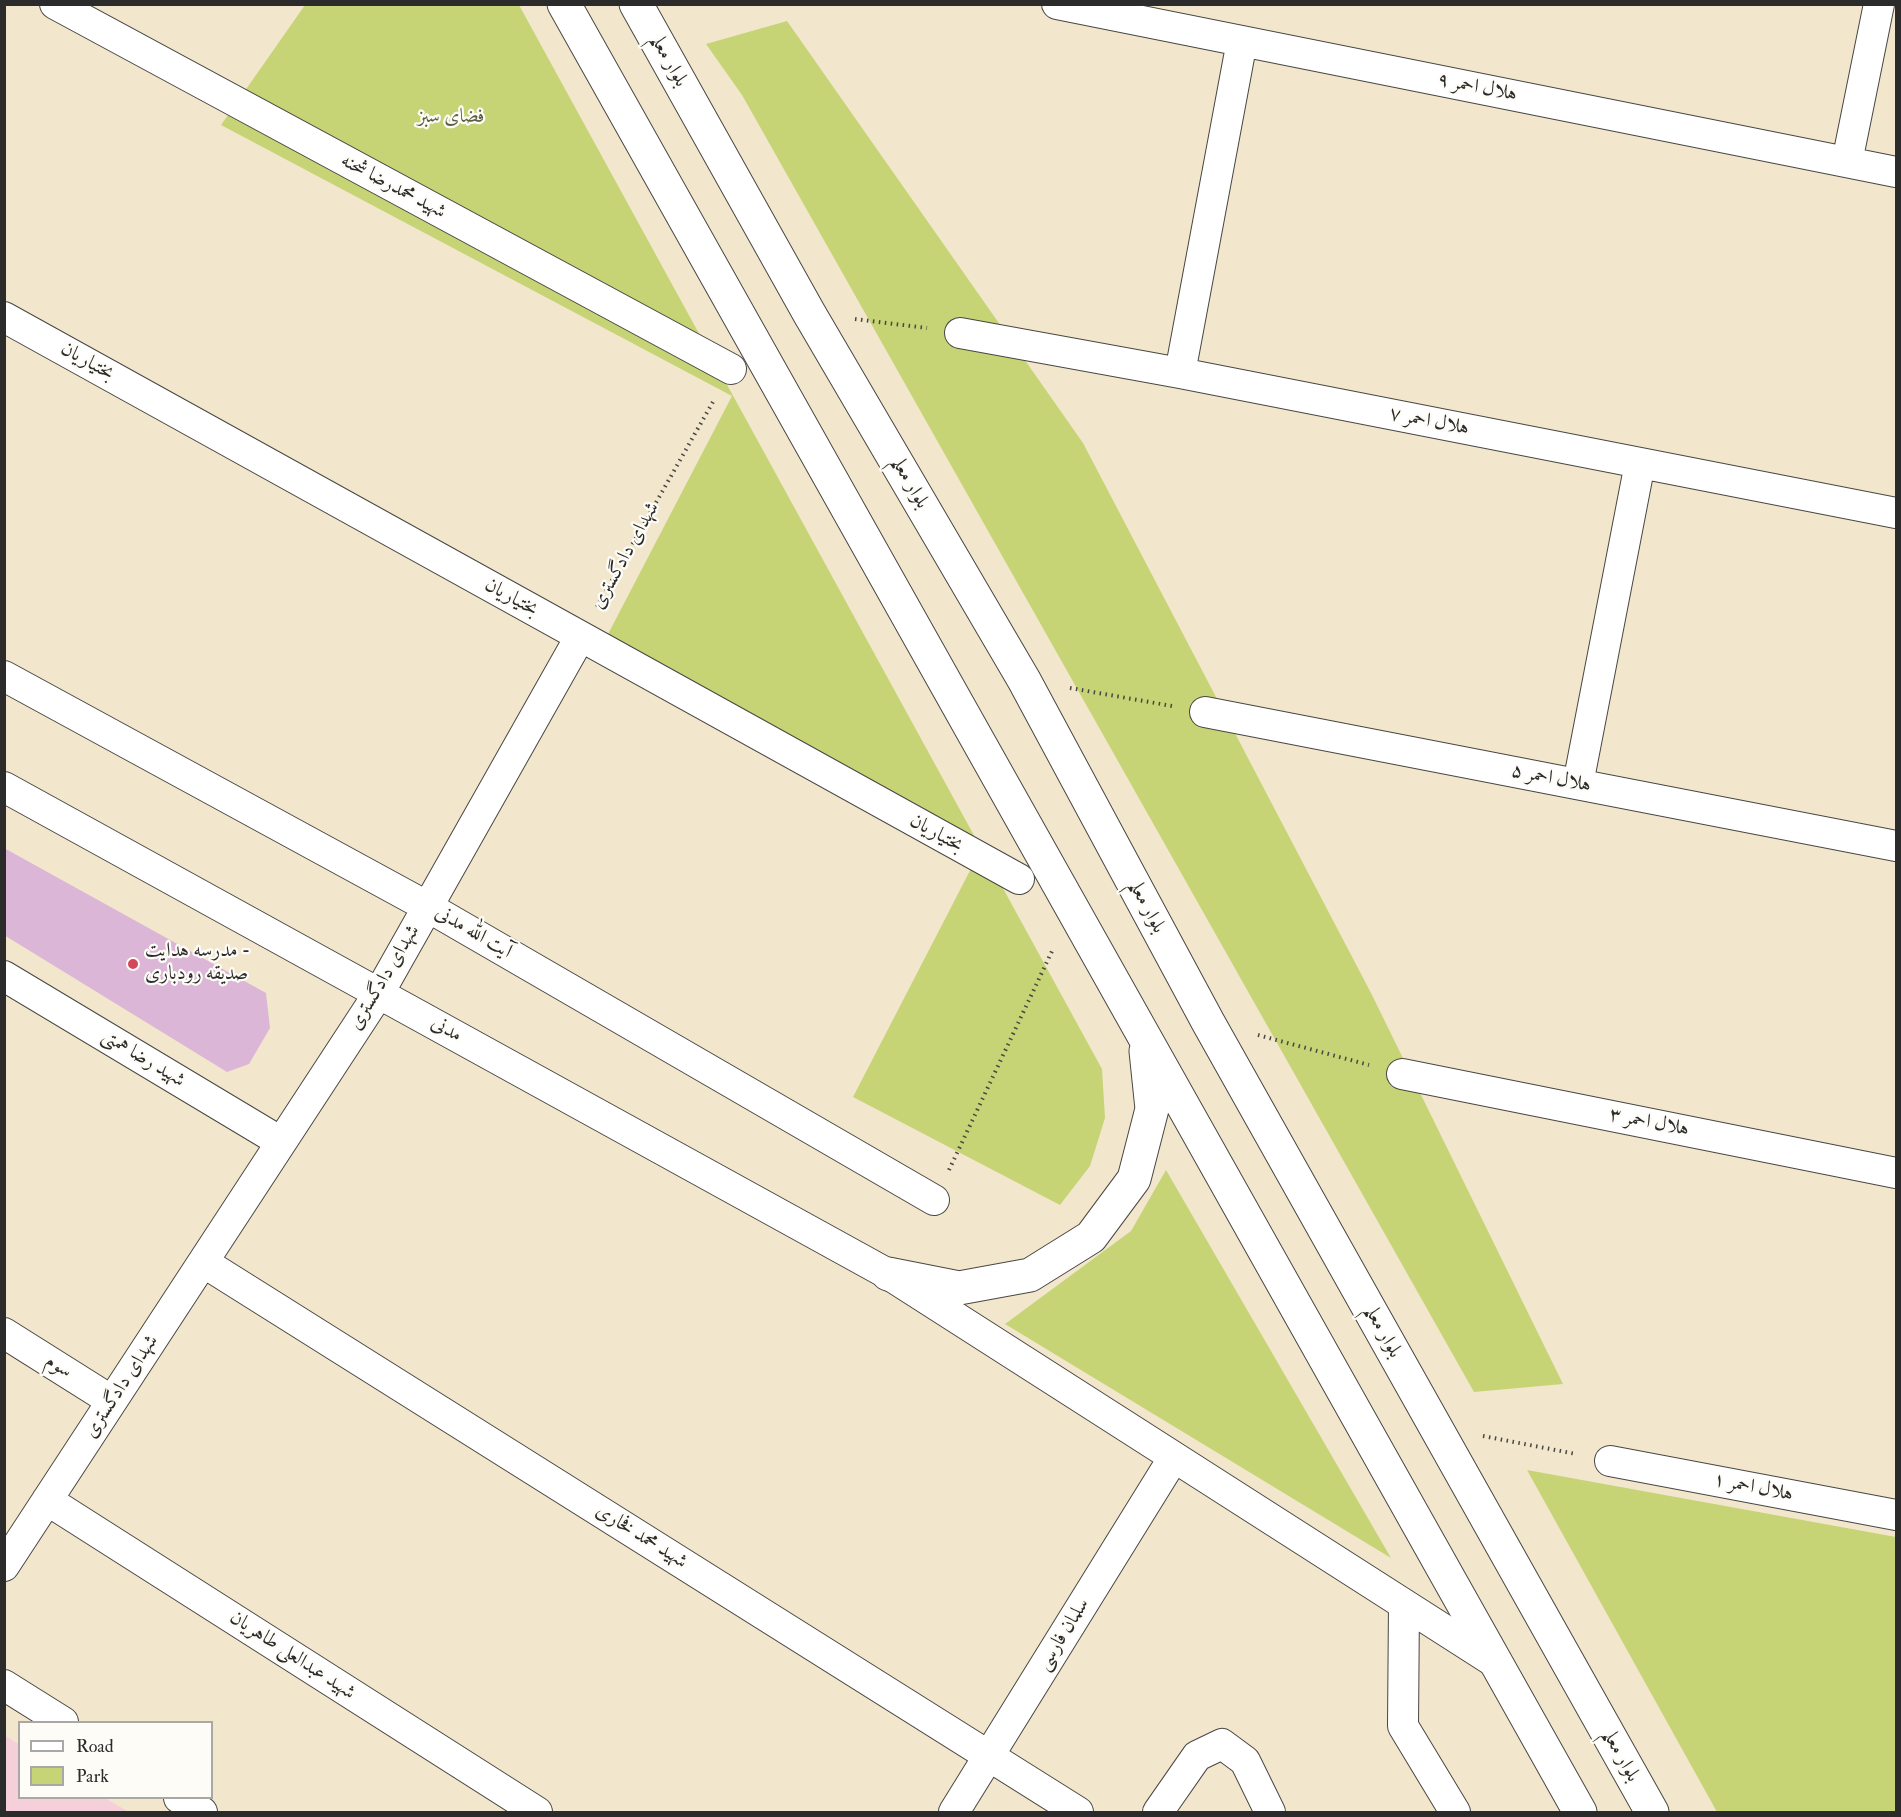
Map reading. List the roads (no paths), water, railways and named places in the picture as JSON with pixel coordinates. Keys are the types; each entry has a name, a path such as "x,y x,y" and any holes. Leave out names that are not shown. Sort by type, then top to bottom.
{"main road":[{"path":"564,4 1580,1812"},
{"name":"بلوار معلم","path":"636,4 809,313 1024,680 1208,1022 1652,1812"},
{"path":"888,1274 959,1288 969,1287 1030,1275 1091,1237 1134,1179 1152,1109 1144,1038"}],"street":[{"name":"شهید محمدرضا شحنه","path":"55,4 731,369"},
{"name":"هلال احمر ۹","path":"1058,4 1896,172"},
{"path":"1847,162 1880,4"},
{"path":"1180,373 1242,41"},
{"name":"بختیاریان","path":"4,316 1019,879"},
{"name":"هلال احمر ۷","path":"960,333 1180,373 1896,513"},
{"path":"1578,784 1640,463"},
{"name":"شهدای دادگستری","path":"4,1566 379,993 580,637"},
{"name":"آیت الله مدنی","path":"4,676 428,907 934,1200"},
{"name":"هلال احمر ۵","path":"1205,712 1896,846"},
{"name":"مدنی","path":"4,787 888,1274 1496,1663"},
{"name":"شهید رضا همتی","path":"4,976 281,1142"},
{"name":"هلال احمر ۳","path":"1402,1074 1896,1173"},
{"name":"شهید محمد فخاری","path":"203,1262 1078,1812"},
{"name":"سوم","path":"4,1333 112,1401"},
{"name":"سلمان فارسی","path":"954,1812 1174,1457"},
{"name":"هلال احمر ۱","path":"1610,1461 1896,1515"},
{"name":"شهید عبدالعلی طاهریان","path":"48,1500 537,1812"},
{"path":"1404,1604 1403,1726 1455,1812"},
{"path":"4,1685 61,1721"},
{"path":"1158,1812 1197,1756 1222,1744 1245,1761 1270,1812"},
{"path":"182,1799 202,1812"}],"place":[{"name":"مدرسه هدایت - صدیقه رودباری","path":"133,964"}],"park label":[{"name":"فضای سبز","path":"451,118"}]}
